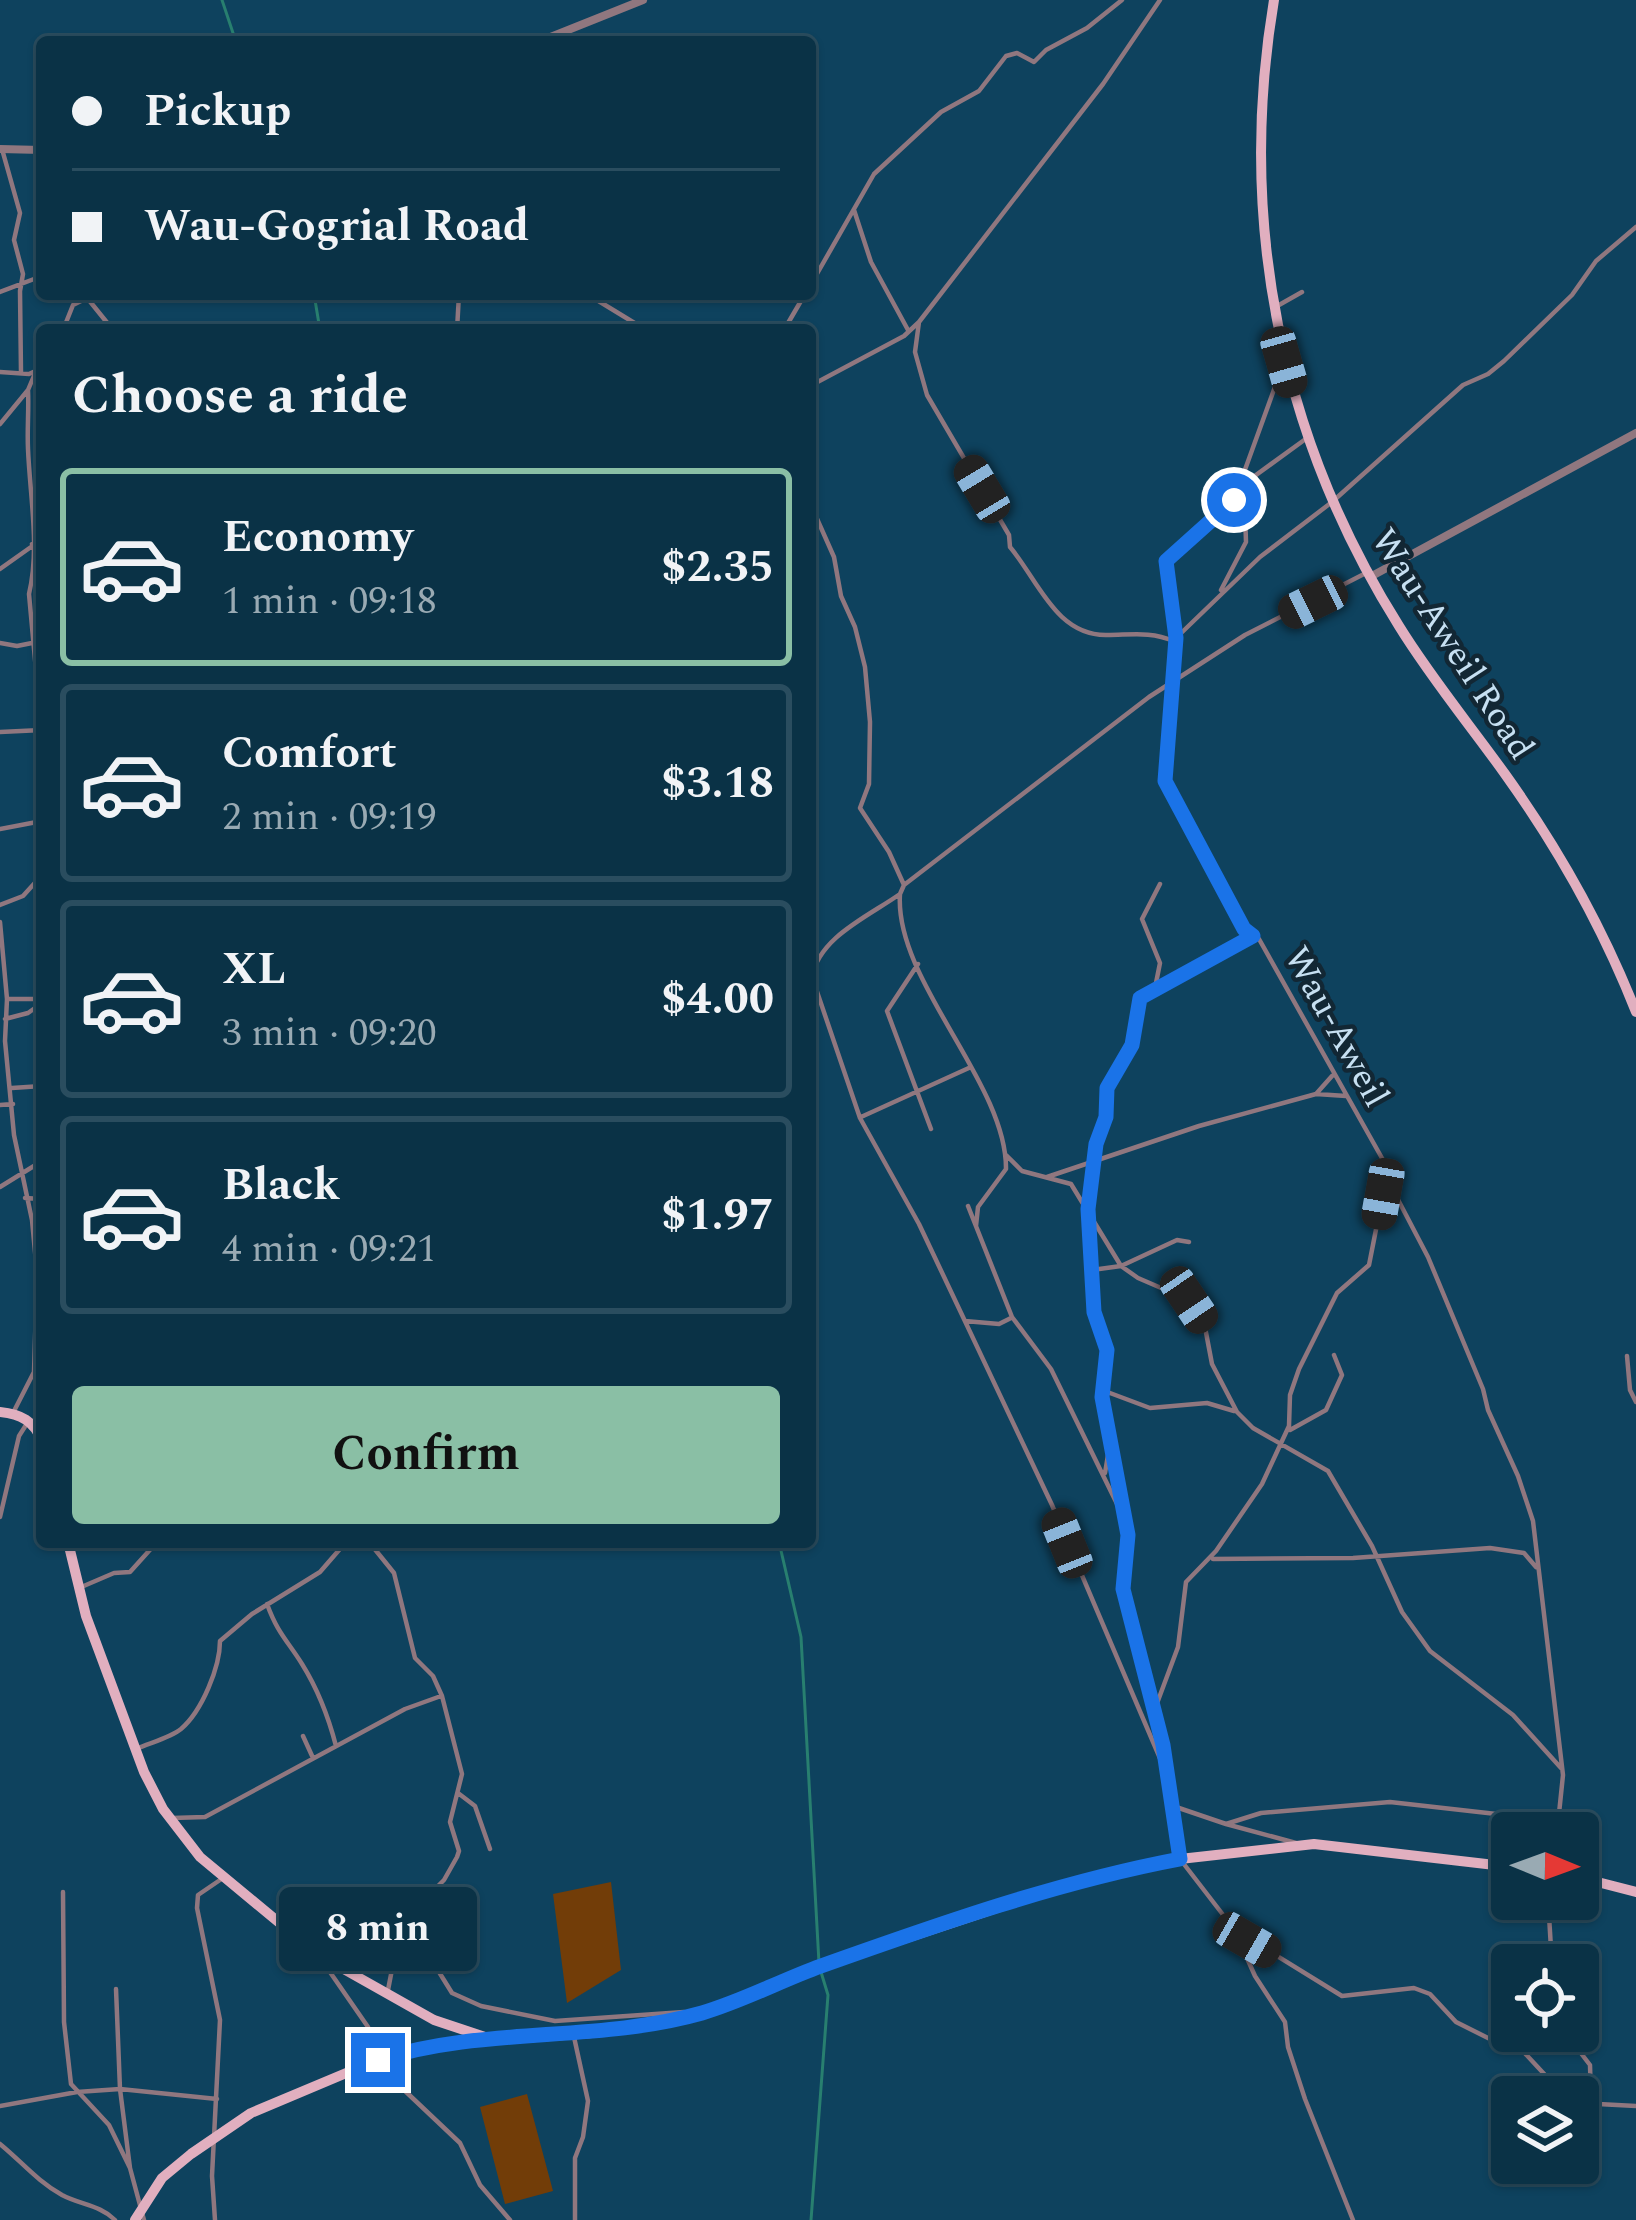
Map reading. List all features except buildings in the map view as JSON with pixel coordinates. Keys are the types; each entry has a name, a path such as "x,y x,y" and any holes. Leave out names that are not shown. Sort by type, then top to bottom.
{"main road":[{"name":"Wau-Aweil Road","path":"1274,0 1261,123 1262,210 1284,362 1307,439 1368,575 1558,855 1598,924 1636,1012"},
{"path":"6,1413 29,1422 36,1431"},
{"path":"69,1548 119,1711 156,1797 200,1857 316,1954 434,2020 495,2040"},
{"path":"140,2220 142,2206 162,2178 251,2113 378,2060 438,2044 573,2034 688,2016 1069,1884 1180,1859 1301,1844 1491,1865"},
{"path":"1599,1882 1636,1892"}],"street":[{"path":"553,36 643,0"},
{"path":"816,276 874,174 887,160 941,112 980,91 1006,56 1018,53 1034,62 1122,0"},
{"path":"816,380 909,332 919,322 1103,84 1160,0"},
{"path":"21,374 22,266 14,240 20,209 1,149 36,150"},
{"path":"854,210 872,262 909,332"},
{"path":"919,322 915,352 927,395 1009,535 1010,547 1064,621 1094,635 1149,633 1175,640 1260,557 1332,502 1463,385 1504,361 1572,295 1596,261 1636,227"},
{"path":"0,292 36,278"},
{"path":"1274,308 1302,292"},
{"path":"65,324 75,300"},
{"path":"73,305 83,300"},
{"path":"597,300 636,324"},
{"path":"1214,599 1246,542 1244,480 1284,362"},
{"path":"0,372 36,370"},
{"path":"0,424 36,375"},
{"path":"28,390 34,526 34,576 29,595 36,628"},
{"path":"1561,1768 1513,1715 1430,1651 1402,1612 1328,1471 1252,1428 1237,1412 1212,1364 1204,1322 1189,1300 1121,1266 1071,1184 1022,1171 1006,1155 970,1067 902,928 900,894 904,885 1172,683 1245,635 1636,433"},
{"path":"1244,480 1307,439"},
{"name":"Wau-Aweil","path":"1244,480 1228,509 1166,561 1175,640 1165,781 1244,929 1259,940 1392,1176 1394,1192 1428,1257 1518,1476 1533,1520 1551,1662 1560,1812"},
{"path":"816,516 834,557 841,596 865,667 869,784 860,808 904,885"},
{"path":"0,569 36,542"},
{"path":"0,643 36,642"},
{"path":"0,732 36,732"},
{"path":"0,829 36,821"},
{"path":"0,905 27,893 36,882"},
{"path":"1155,989 1160,963 1142,919 1160,884"},
{"path":"816,964 840,934 900,894"},
{"path":"0,922 7,999 3,1047 36,1256"},
{"path":"1253,936 1140,998 1132,1045 1107,1088 1106,1117 1093,1162 1088,1209 1095,1317 1107,1350 1102,1390 1128,1550 1123,1589 1154,1712 1180,1859 1234,1929 1255,1976 1285,2022 1305,2099 1351,2220"},
{"path":"918,964 887,1011 932,1129"},
{"path":"816,995 860,1118 919,1225 1052,1505 1165,1770"},
{"path":"7,999 36,1001"},
{"path":"4,1016 28,1013 36,1006"},
{"path":"860,1118 970,1067"},
{"path":"1316,1094 1333,1074"},
{"path":"11,1088 36,1086"},
{"path":"1047,1177 1316,1094 1346,1096"},
{"path":"0,1105 13,1104"},
{"path":"976,1226 978,1207 1003,1176 1006,1155"},
{"path":"0,1187 36,1166"},
{"path":"1154,1712 1178,1647 1186,1582 1253,1501 1289,1426 1290,1395 1298,1369 1337,1293 1369,1265 1383,1194 1394,1192"},
{"path":"25,1198 36,1198"},
{"path":"968,1206 1012,1317 1051,1369 1123,1515"},
{"path":"1092,1270 1121,1266 1170,1242 1190,1242"},
{"path":"6,1413 32,1380 36,1292"},
{"path":"965,1321 999,1324 1012,1317"},
{"path":"1283,1434 1330,1406 1342,1375 1334,1355"},
{"path":"1627,1356 1636,1402"},
{"path":"1102,1390 1150,1408 1207,1403 1237,1412"},
{"path":"0,1516 21,1432 29,1422"},
{"path":"1104,1477 1109,1443"},
{"path":"79,1588 114,1573 130,1572 152,1548"},
{"path":"136,1749 179,1730 207,1691 220,1656 220,1641 267,1604 320,1572 341,1548"},
{"path":"375,1548 389,1563 415,1658 433,1676 442,1696 462,1774 450,1822 457,1858 444,1880 401,1923 387,1996"},
{"path":"1208,1560 1510,1550 1524,1553 1537,1569"},
{"path":"267,1604 280,1636 303,1665 324,1708 336,1746"},
{"path":"172,1818 205,1817 405,1709 442,1696"},
{"path":"303,1736 313,1759"},
{"path":"458,1793 475,1806 490,1850"},
{"path":"1226,1824 1261,1813 1375,1801 1491,1812"},
{"path":"1173,1807 1301,1844"},
{"path":"215,2220 212,2176 220,2020 197,1908 198,1895 222,1878"},
{"path":"63,1892 64,2022 71,2084 109,2125 142,2206"},
{"path":"1234,1929 1342,1996 1414,1988 1430,1994 1456,2022 1520,2048 1546,2076"},
{"path":"426,1930 439,1972 452,1993 481,2006 555,2021 682,2010 688,2016"},
{"path":"316,1954 368,2027 385,2072 460,2144 480,2185 510,2220"},
{"path":"116,1989 120,2089 130,2168"},
{"path":"573,2034 588,2101 575,2158 575,2220"},
{"path":"0,2106 120,2089 217,2099"},
{"path":"1599,2101 1636,2106"},
{"path":"0,2144 34,2177 67,2197 104,2209 116,2220"}],"shaded area":[{"path":"611,1882 621,1970 567,2003 553,1894"},
{"path":"527,2094 553,2191 505,2204 480,2107"}],"waterway":[{"path":"222,0 234,36"},
{"path":"315,300 319,324"},
{"path":"780,1548 801,1637 819,1963"},
{"path":"811,2220 828,1995 821,1972"}],"route":[{"path":"378,2060 438,2044 592,2032 702,2013 818,1967 1069,1884 1180,1859 1163,1745 1123,1589 1128,1535 1102,1397 1107,1350 1094,1312 1088,1184 1097,1136 1106,1117 1107,1088 1132,1045 1140,998 1253,936 1244,929 1165,781 1176,638 1166,561 1234,500"}]}
